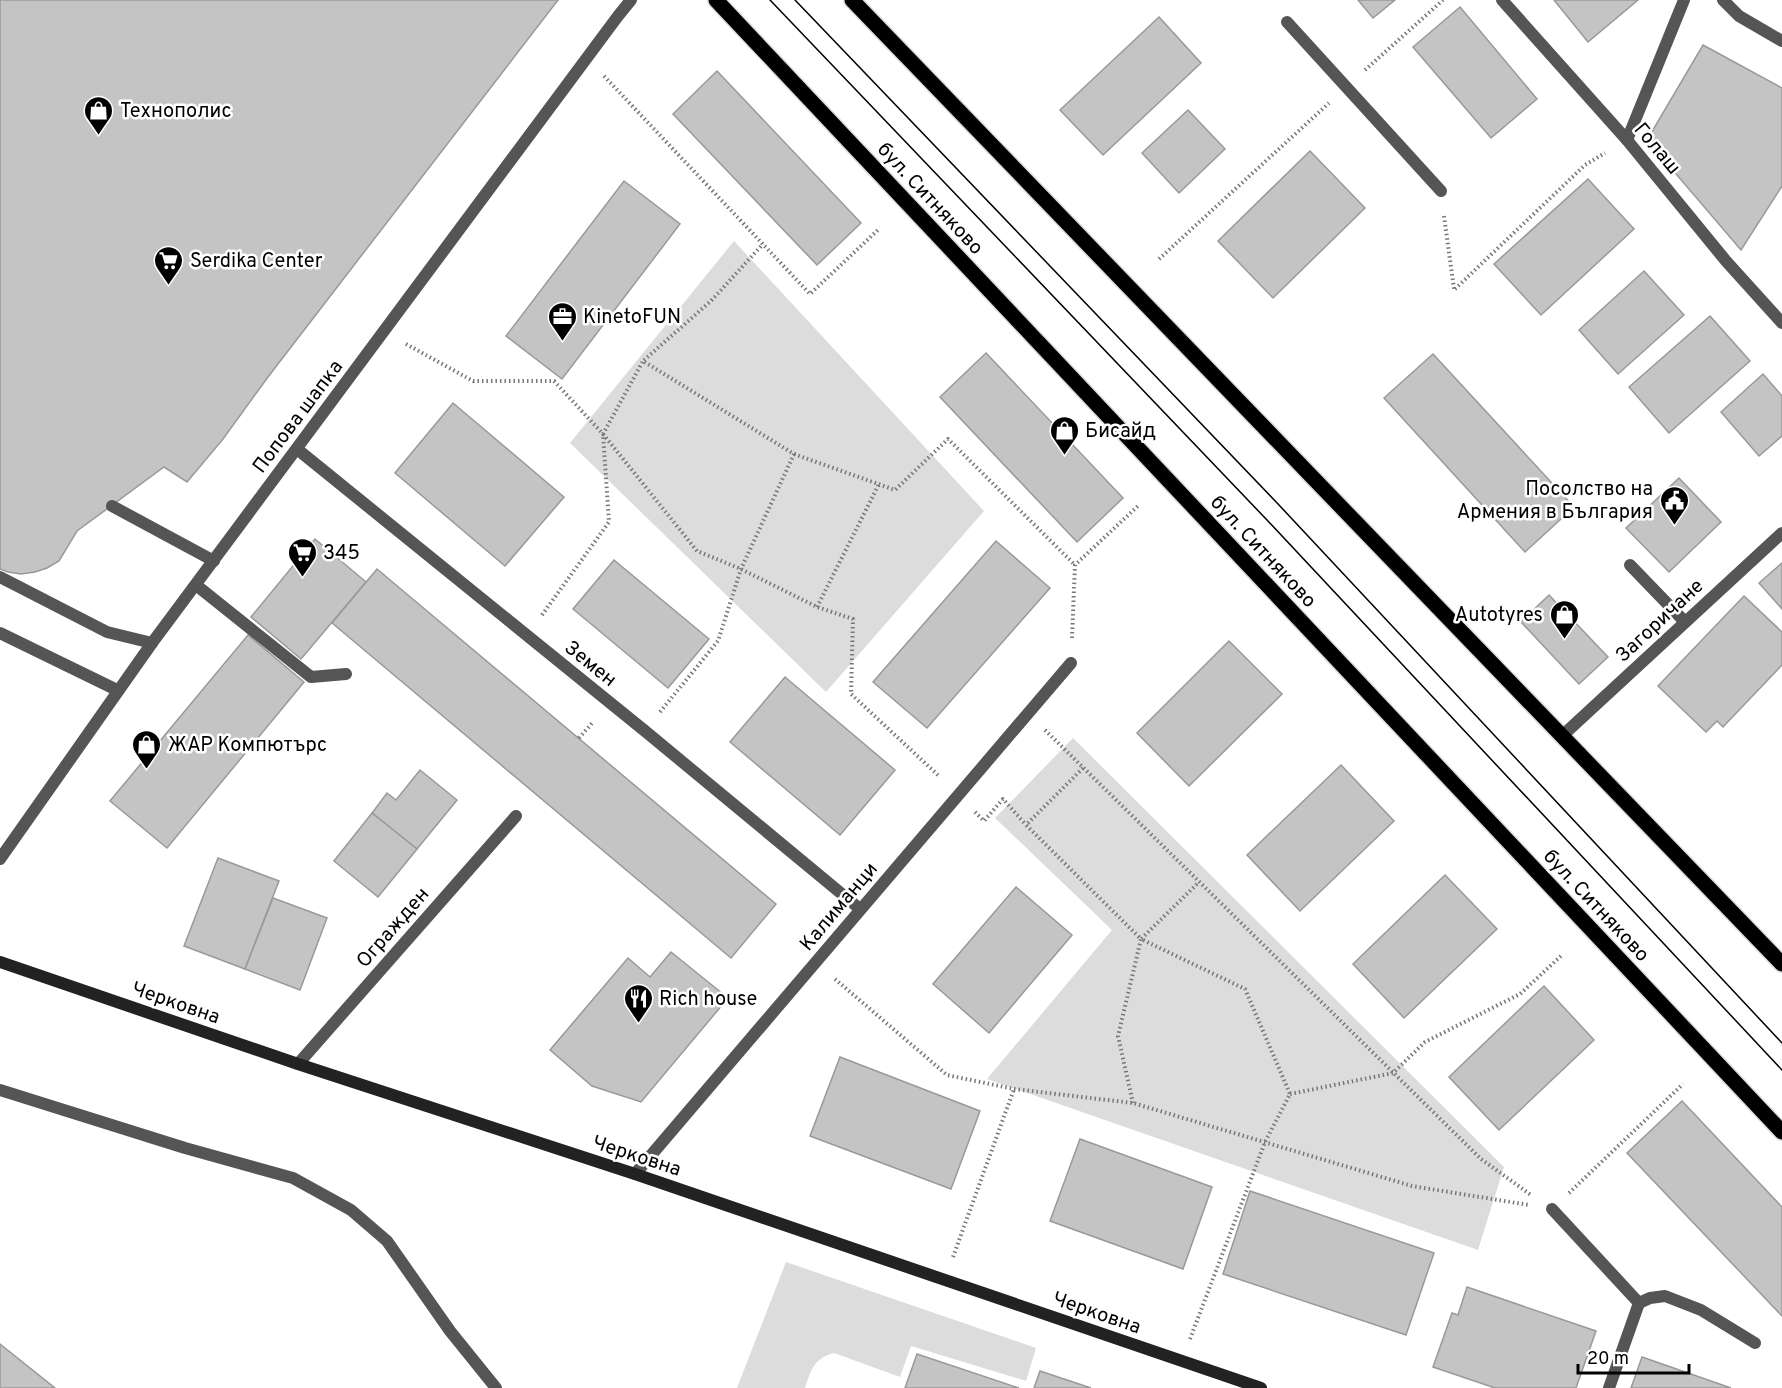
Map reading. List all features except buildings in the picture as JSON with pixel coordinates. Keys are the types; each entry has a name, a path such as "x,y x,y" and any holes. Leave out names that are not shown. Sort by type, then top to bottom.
{"main road":[{"name":"бул. Ситняково","path":"716,0 1782,1132"},
{"path":"852,0 1782,964"}],"street":[{"name":"Попова шапка","path":"0,859 117,690 632,0"},
{"name":"Голаш","path":"1502,0 1627,140 1726,261 1782,323"},
{"path":"1627,140 1683,0"},
{"path":"1723,0 1739,16 1781,37"},
{"path":"1287,22 1441,191"},
{"name":"Земен","path":"297,449 654,738 860,909"},
{"path":"112,506 214,561"},
{"name":"Загоричане","path":"1562,736 1782,533"},
{"path":"1630,565 1685,622"},
{"path":"0,577 107,632 152,643"},
{"path":"196,585 311,677 346,674"},
{"path":"0,633 117,690"},
{"name":"Калиманци","path":"635,1174 1071,663"},
{"name":"Огражден","path":"298,1064 516,816"},
{"name":"Черковна","path":"0,962 298,1064 635,1174 1261,1388"},
{"path":"0,1090 185,1148 293,1178 351,1210 387,1241 450,1331 496,1388"},
{"path":"1552,1209 1639,1303"},
{"path":"1609,1388 1639,1303 1650,1298 1665,1296 1701,1310 1755,1343"}],"path":[{"path":"1159,260 1443,0"},
{"path":"587,58 810,294 879,228"},
{"path":"1441,191 1455,289 1586,165"},
{"path":"526,636 609,522 603,434 644,361 711,301 763,244"},
{"path":"384,332 473,381 554,381 603,434 698,551 741,569 817,607 854,619 851,694 984,821 1003,799 1026,825 1141,939 1245,989 1290,1094"},
{"path":"644,361 794,454 895,490 948,439 1075,565"},
{"path":"674,696 718,641 741,569 794,454"},
{"path":"817,607 879,484"},
{"path":"1071,663 1075,565 1139,505"},
{"path":"1054,739 1481,1159 1552,1209"},
{"path":"1026,825 1083,768"},
{"path":"1132,1103 1118,1036 1141,939 1199,882"},
{"path":"1290,1094 1393,1073 1425,1042 1520,994 1562,955"},
{"path":"816,963 946,1075 1014,1089 1132,1103 1412,1186 1552,1209"},
{"path":"1552,1209 1683,1084"},
{"path":"945,1280 1014,1089"},
{"path":"1182,1361 1265,1142 1290,1094"}],"shaded area":[{"path":"734,241 984,511 826,692 570,443"},
{"path":"1073,738 1504,1167 1478,1250 987,1079 1112,930 995,818"},
{"path":"786,1262 1036,1348 1026,1381 911,1346 900,1377 834,1353 818,1362 805,1388 737,1388"}],"tram line":[{"path":"770,0 1267,520 1782,1070"},
{"path":"795,0 1279,505 1782,1043"}],"place":[{"name":"Технополис","path":"99,136"},
{"name":"Serdika Center","path":"169,286"},
{"name":"KinetoFUN","path":"562,342"},
{"name":"Бисайд","path":"1064,456"},
{"name":"Посолство на Армения в България","path":"1674,526"},
{"name":"345","path":"302,578"},
{"name":"Autotyres","path":"1564,640"},
{"name":"ЖАР Компютърс","path":"147,770"},
{"name":"Rich house","path":"638,1024"}]}
